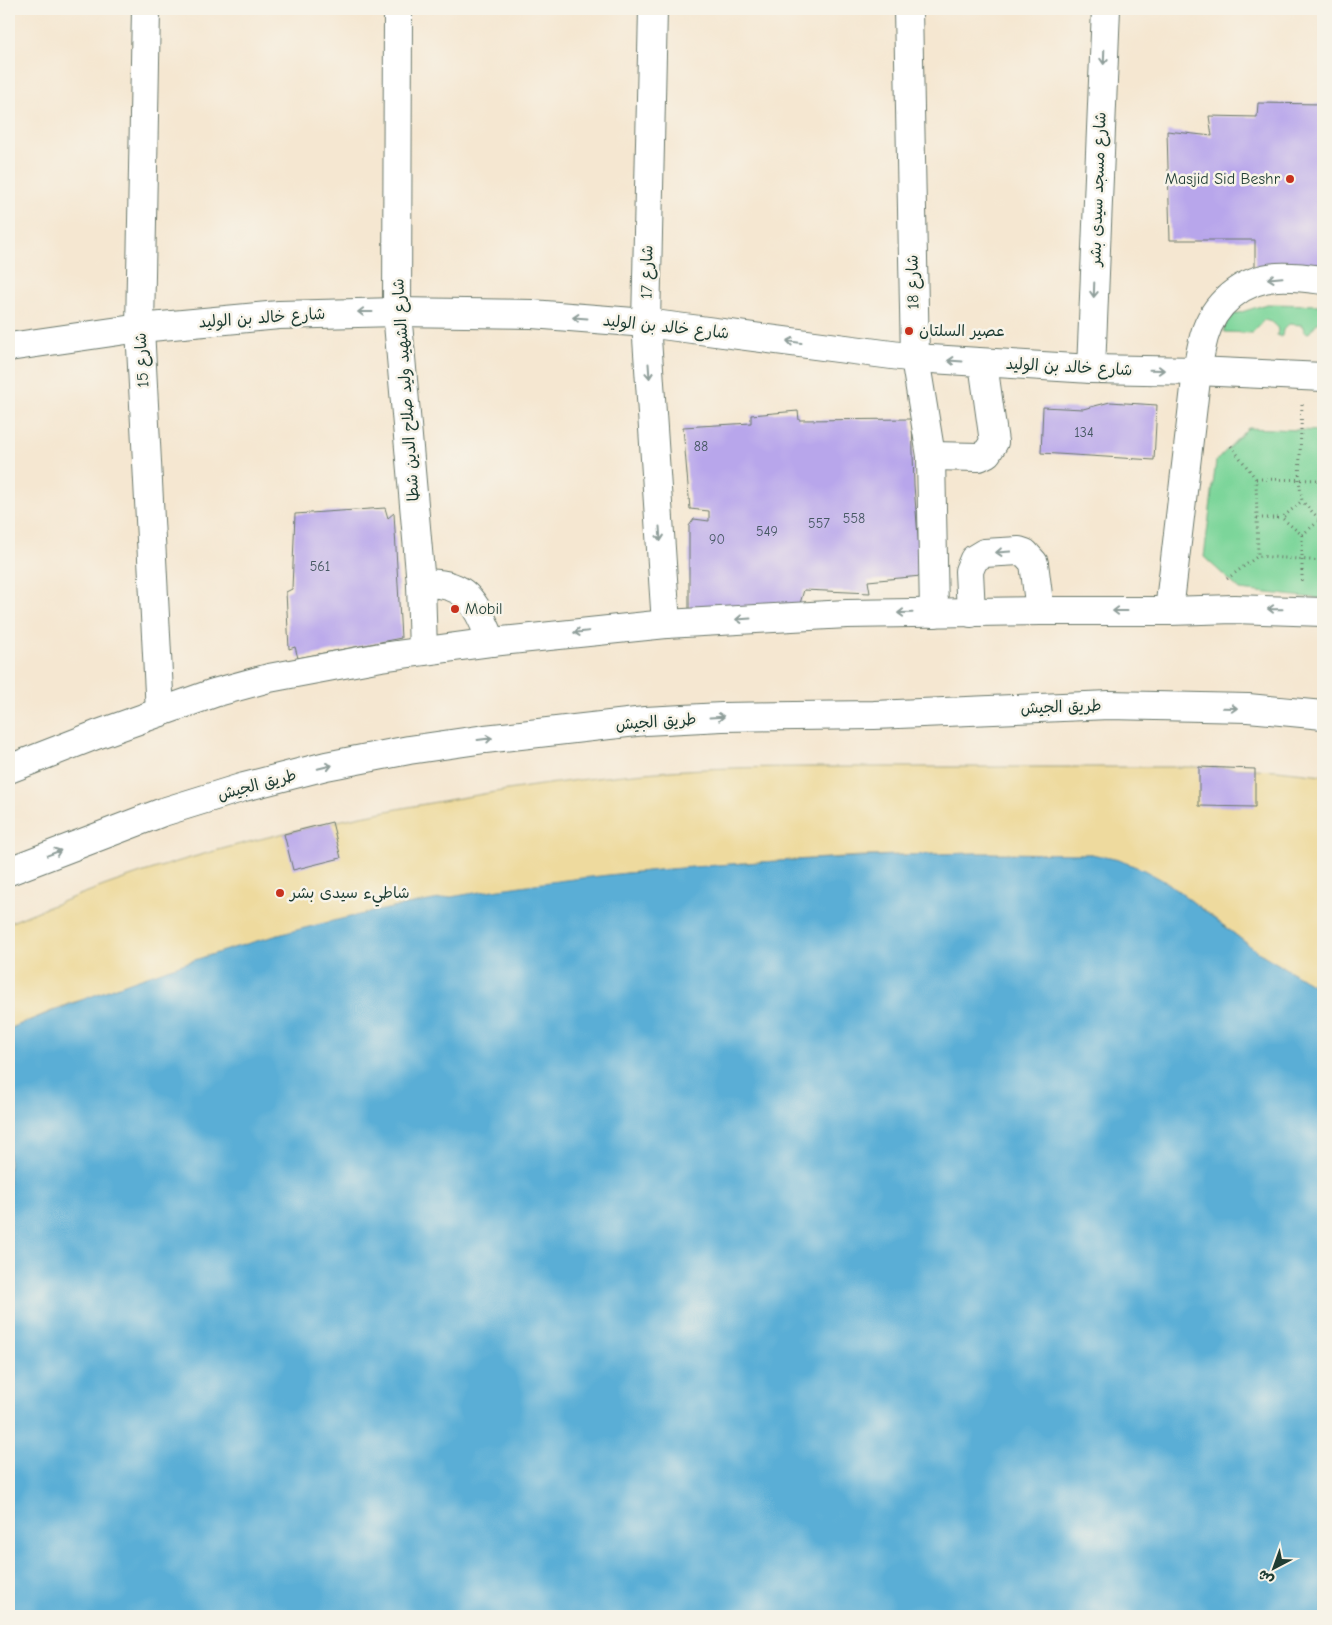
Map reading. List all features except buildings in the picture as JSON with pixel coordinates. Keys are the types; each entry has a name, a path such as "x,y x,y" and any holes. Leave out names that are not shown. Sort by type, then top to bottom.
{"main road":[{"name":"شارع 15","path":"146,9 140,328 160,712"},
{"name":"شارع الشهيد وليد صلاح الدين شطا","path":"398,9 397,312 421,584 423,651"},
{"name":"شارع 17","path":"653,9 646,323 666,624"},
{"name":"شارع 18","path":"908,9 915,358 931,456 934,613"},
{"name":"شارع مسجد سيدى بشر","path":"1091,369 1106,9"},
{"path":"1169,611 1197,371 1204,336 1209,323 1226,299 1238,290 1264,278 1278,276 1323,280"},
{"name":"شارع خالد بن الوليد","path":"9,347 140,328 278,315 397,312 532,314 646,323 915,358 1091,369 1197,371 1313,377"},
{"path":"931,456 979,457 987,453 994,442 983,363"},
{"path":"971,613 969,571 974,559 984,553 1019,550 1025,553 1034,563 1040,611"},
{"path":"421,584 444,584 469,598 480,614 492,642"},
{"path":"9,769 214,693 269,678 324,666 492,642 666,624 793,616 1234,609 1323,612"},
{"name":"طريق الجيش","path":"9,871 163,812 244,787 326,766 410,750 484,739 645,722 703,718 1109,705 1248,708 1323,715"}],"path":[{"path":"1302,535 1321,520 1302,501 1299,480 1313,377"},
{"path":"1231,446 1256,480 1258,556"},
{"path":"1256,480 1323,480"},
{"path":"1257,518 1282,518 1302,501"},
{"path":"1282,518 1302,535 1302,588"},
{"path":"1227,579 1258,556 1323,561"}],"green space":[{"path":"1267,304 1323,305 1323,322 1317,323 1309,333 1305,332 1302,325 1289,324 1283,330 1282,337 1277,335 1277,326 1275,324 1264,320 1252,333 1224,332 1224,320 1235,314"},
{"path":"1248,428 1323,431 1323,599 1240,590 1204,557 1216,461"}],"sand":[{"name":"شاطيء سيدى بشر","path":"1199,767 1277,770 1323,775 1323,991 1258,952 1168,883 1092,854 976,853 860,856 743,863 627,873 512,888 70,1003 9,1029 9,923 141,873 221,849 302,829 425,804 517,789 594,778 670,771 734,768"}],"water":[{"path":"976,853 1092,854 1119,860 1144,870 1168,883 1258,952 1323,991 1323,1616 9,1616 9,1029 152,974 249,943 347,918 468,894 540,883 758,862"}],"place":[{"name":"Masjid Sid Beshr","path":"1290,179"},
{"name":"عصير السلتان","path":"909,331"},
{"name":"Mobil","path":"455,609"},
{"name":"شاطيء سيدى بشر","path":"280,893"}]}
